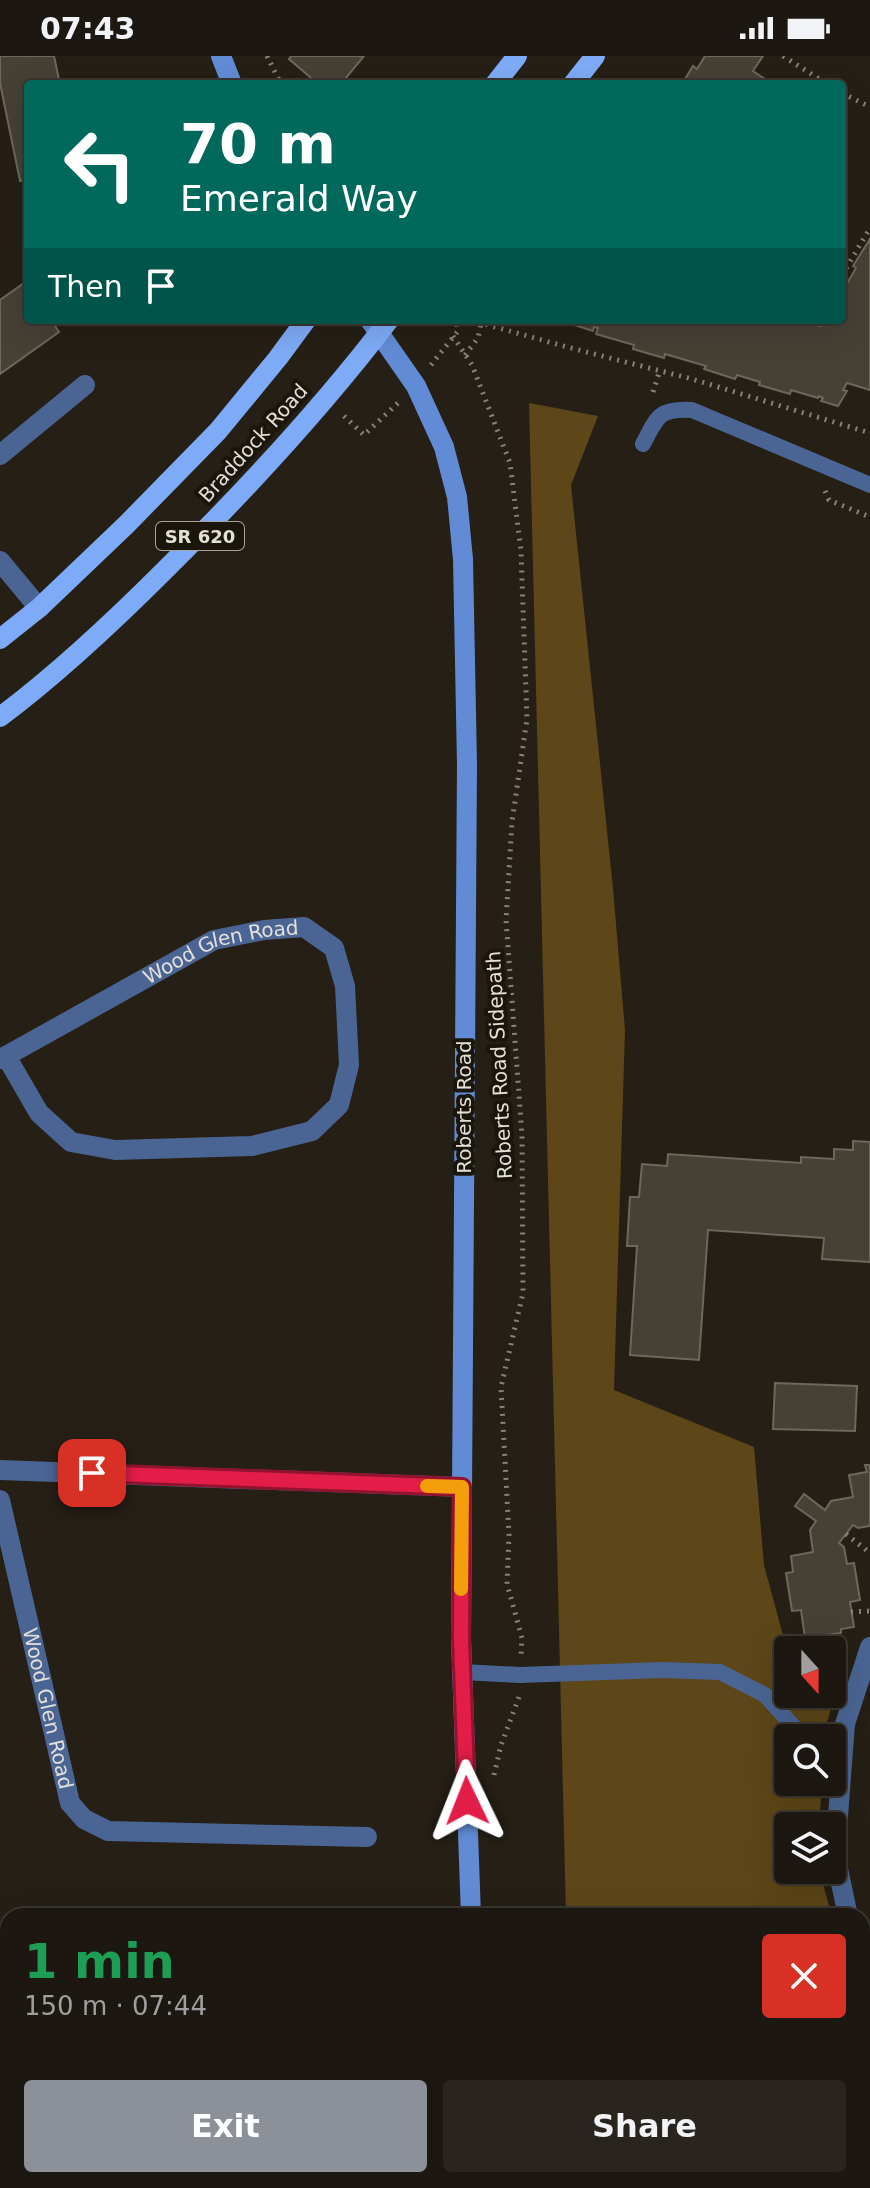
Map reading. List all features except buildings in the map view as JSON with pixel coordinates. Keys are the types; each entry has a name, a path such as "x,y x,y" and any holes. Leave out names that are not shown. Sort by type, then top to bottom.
{"main road":[{"path":"221,56 230,80"},
{"path":"498,80 517,56"},
{"path":"576,80 595,56"},
{"name":"Braddock Road","path":"0,639 39,608 218,431 303,324"},
{"name":"Braddock Road","path":"0,717 118,617 210,526 326,399 379,325"},
{"name":"Roberts Road","path":"379,325 416,386 444,447 457,497 463,559 467,765 462,1672 471,1908"}],"street":[{"path":"0,455 85,385"},
{"path":"0,561 39,608"},
{"name":"Wood Glen Road","path":"304,927 334,948 345,986 349,1065 339,1105 312,1131 252,1146 115,1150 71,1142 39,1113 3,1058 214,940 264,930 304,927"},
{"path":"0,1470 462,1487"},
{"name":"Wood Glen Road","path":"0,1500 70,1803 84,1819 108,1831 367,1837"},
{"path":"845,1724 870,1647"},
{"path":"836,1796 835,1855 846,1908"}],"lane":[{"path":"643,444 656,419 673,409 692,410 870,485"},
{"path":"462,1672 520,1675 663,1670 720,1672 765,1695 791,1724"}],"path":[{"path":"267,56 279,80"},
{"path":"783,56 821,80"},
{"path":"846,95 870,107"},
{"path":"846,268 870,228"},
{"name":"Roberts Road Sidepath","path":"457,324 458,331 453,336 472,365 510,463 521,551 527,719 512,822 506,920 522,1135 523,1293 501,1387 509,1535 507,1584 522,1638 519,1696 501,1745 492,1783"},
{"path":"465,355 478,338 480,324"},
{"path":"492,324 870,433"},
{"path":"652,396 660,370"},
{"path":"824,486 829,500 870,517"},
{"path":"846,1534 870,1553"},
{"path":"851,1612 870,1611"}],"shaded area":[{"path":"529,403 598,416 571,485 625,1030 614,1390 754,1447 764,1565 783,1636 774,1636 774,1708 831,1708 827,1724 774,1724 774,1796 821,1796 820,1812 774,1812 774,1884 823,1884 830,1908 566,1908"}],"slow traffic":[{"path":"427,1486 462,1487 461,1589"}],"route":[{"path":"92,1473 462,1487 461,1639 467,1801"}]}
